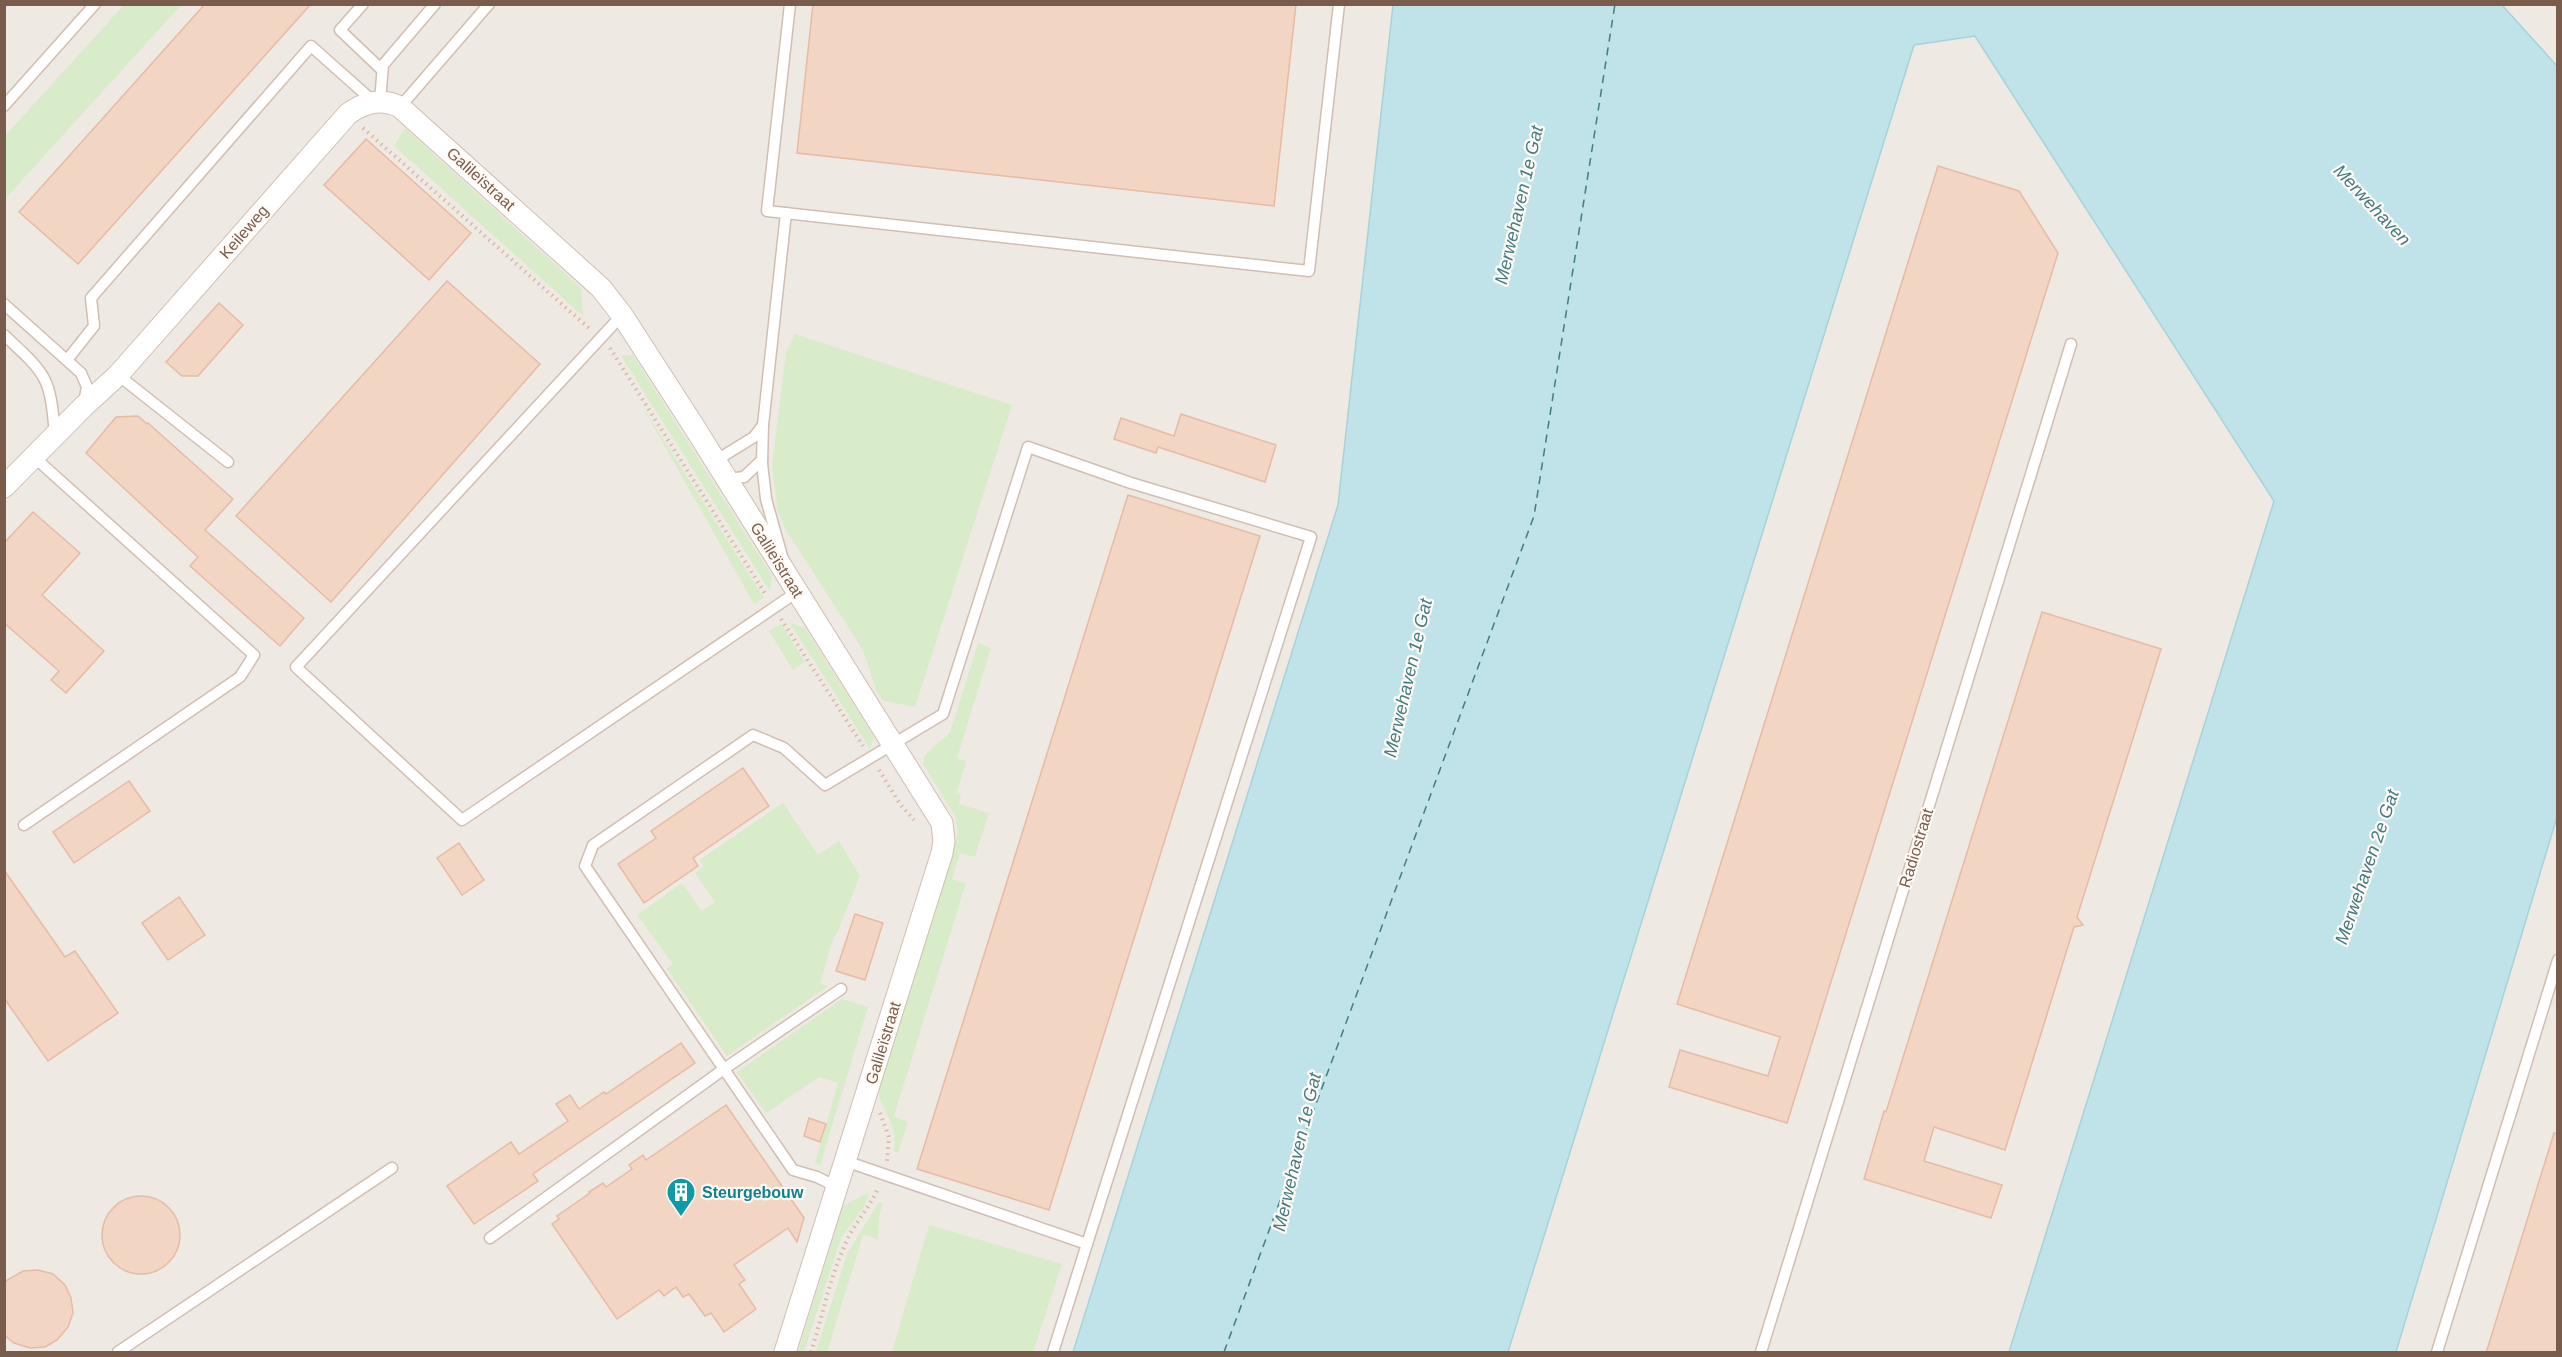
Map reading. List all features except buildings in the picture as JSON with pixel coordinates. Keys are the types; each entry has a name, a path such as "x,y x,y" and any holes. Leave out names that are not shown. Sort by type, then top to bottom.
{"street":[{"path":"377,102 391,102 400,106"},
{"name":"Keileweg","path":"4,487 83,406 118,375 348,114 377,102"},
{"name":"Galileïstraat","path":"400,106 602,288 622,315 715,461 942,823 944,841 785,1353"}],"lane":[{"path":"4,106 96,4"},
{"path":"363,4 340,30 381,70"},
{"path":"377,102 381,70 435,4"},
{"path":"400,106 489,4"},
{"path":"790,4 767,211 1309,271 1340,4"},
{"path":"67,360 94,326 91,298 311,46 377,102"},
{"path":"786,213 763,425 762,460 766,499 786,573"},
{"path":"4,304 81,373 87,387 83,406"},
{"path":"622,315 296,667 462,820 797,592"},
{"path":"4,335 38,366 48,382 52,398 55,435"},
{"name":"Radiostraat","path":"1761,1353 2071,344"},
{"path":"118,375 228,462"},
{"path":"715,461 754,437 763,425"},
{"path":"837,1187 817,1177 793,1170 585,866 592,845 753,735 784,748 825,785 943,714 1028,447 1131,483 1311,537 1053,1353"},
{"path":"24,825 240,677 254,654 34,456"},
{"path":"726,479 735,480 744,477 762,460"},
{"path":"2437,1353 2558,960"},
{"path":"490,1238 724,1069 841,989"},
{"path":"845,1161 1087,1244"},
{"path":"118,1353 392,1168"}],"path":[{"path":"348,114 595,334"},
{"path":"603,342 616,356 767,596"},
{"path":"780,616 900,804 921,828"},
{"name":"Galileïstraat","path":"811,1353 841,1255 850,1234 873,1199 888,1155 889,1137 884,1118 867,1095"}],"shaded area":[{"path":"5,5 2557,5 2557,1352 5,1352"}],"green space":[{"path":"125,4 181,5 5,199 5,136"},
{"path":"405,128 581,288 583,316 394,146"},
{"path":"795,334 1012,405 915,707 884,701 877,693 863,650 786,530 778,512 772,466 786,352"},
{"path":"633,355 772,576 770,591 621,356"},
{"path":"641,404 764,598 754,604"},
{"path":"790,623 805,628 874,737 870,749"},
{"path":"781,624 805,662 793,670 769,631"},
{"path":"978,643 991,648 957,758 966,761 957,793 961,794 959,804 989,813 975,857 960,853 952,879 966,883 894,1116 908,1122 898,1153 893,1151 894,1133 882,1105 879,1090 958,833 955,816 923,764 924,757 950,733"},
{"path":"783,803 818,855 839,841 860,876 834,936 820,983 828,986 727,1056 667,969 673,964 637,915 682,883 702,911 715,902 695,873 704,866 699,860"},
{"path":"842,999 868,1007 820,1166 815,1163 838,1083 819,1077 766,1113 737,1072"},
{"path":"869,1192 865,1205 841,1238 804,1352 798,1352 843,1206"},
{"path":"879,1202 882,1203 878,1239 863,1235 827,1352 816,1352 847,1254"},
{"path":"929,1225 1062,1264 1033,1352 892,1352"}],"water":[{"path":"1393,5 2502,5 2557,66 2557,817 2396,1352 2009,1352 2274,501 1975,36 1914,45 1508,1352 1073,1352 1338,505"}],"ferry route":[{"path":"1224,1352 1534,516 1615,4"}],"place":[{"name":"Steurgebouw","path":"681,1218"}],"water label":[{"name":"Merwehaven 1e Gat","path":"1519,205"},
{"name":"Merwehaven","path":"2372,205"},
{"name":"Merwehaven 1e Gat","path":"1408,678"},
{"name":"Merwehaven 2e Gat","path":"2367,867"},
{"name":"Merwehaven 1e Gat","path":"1297,1152"}]}
